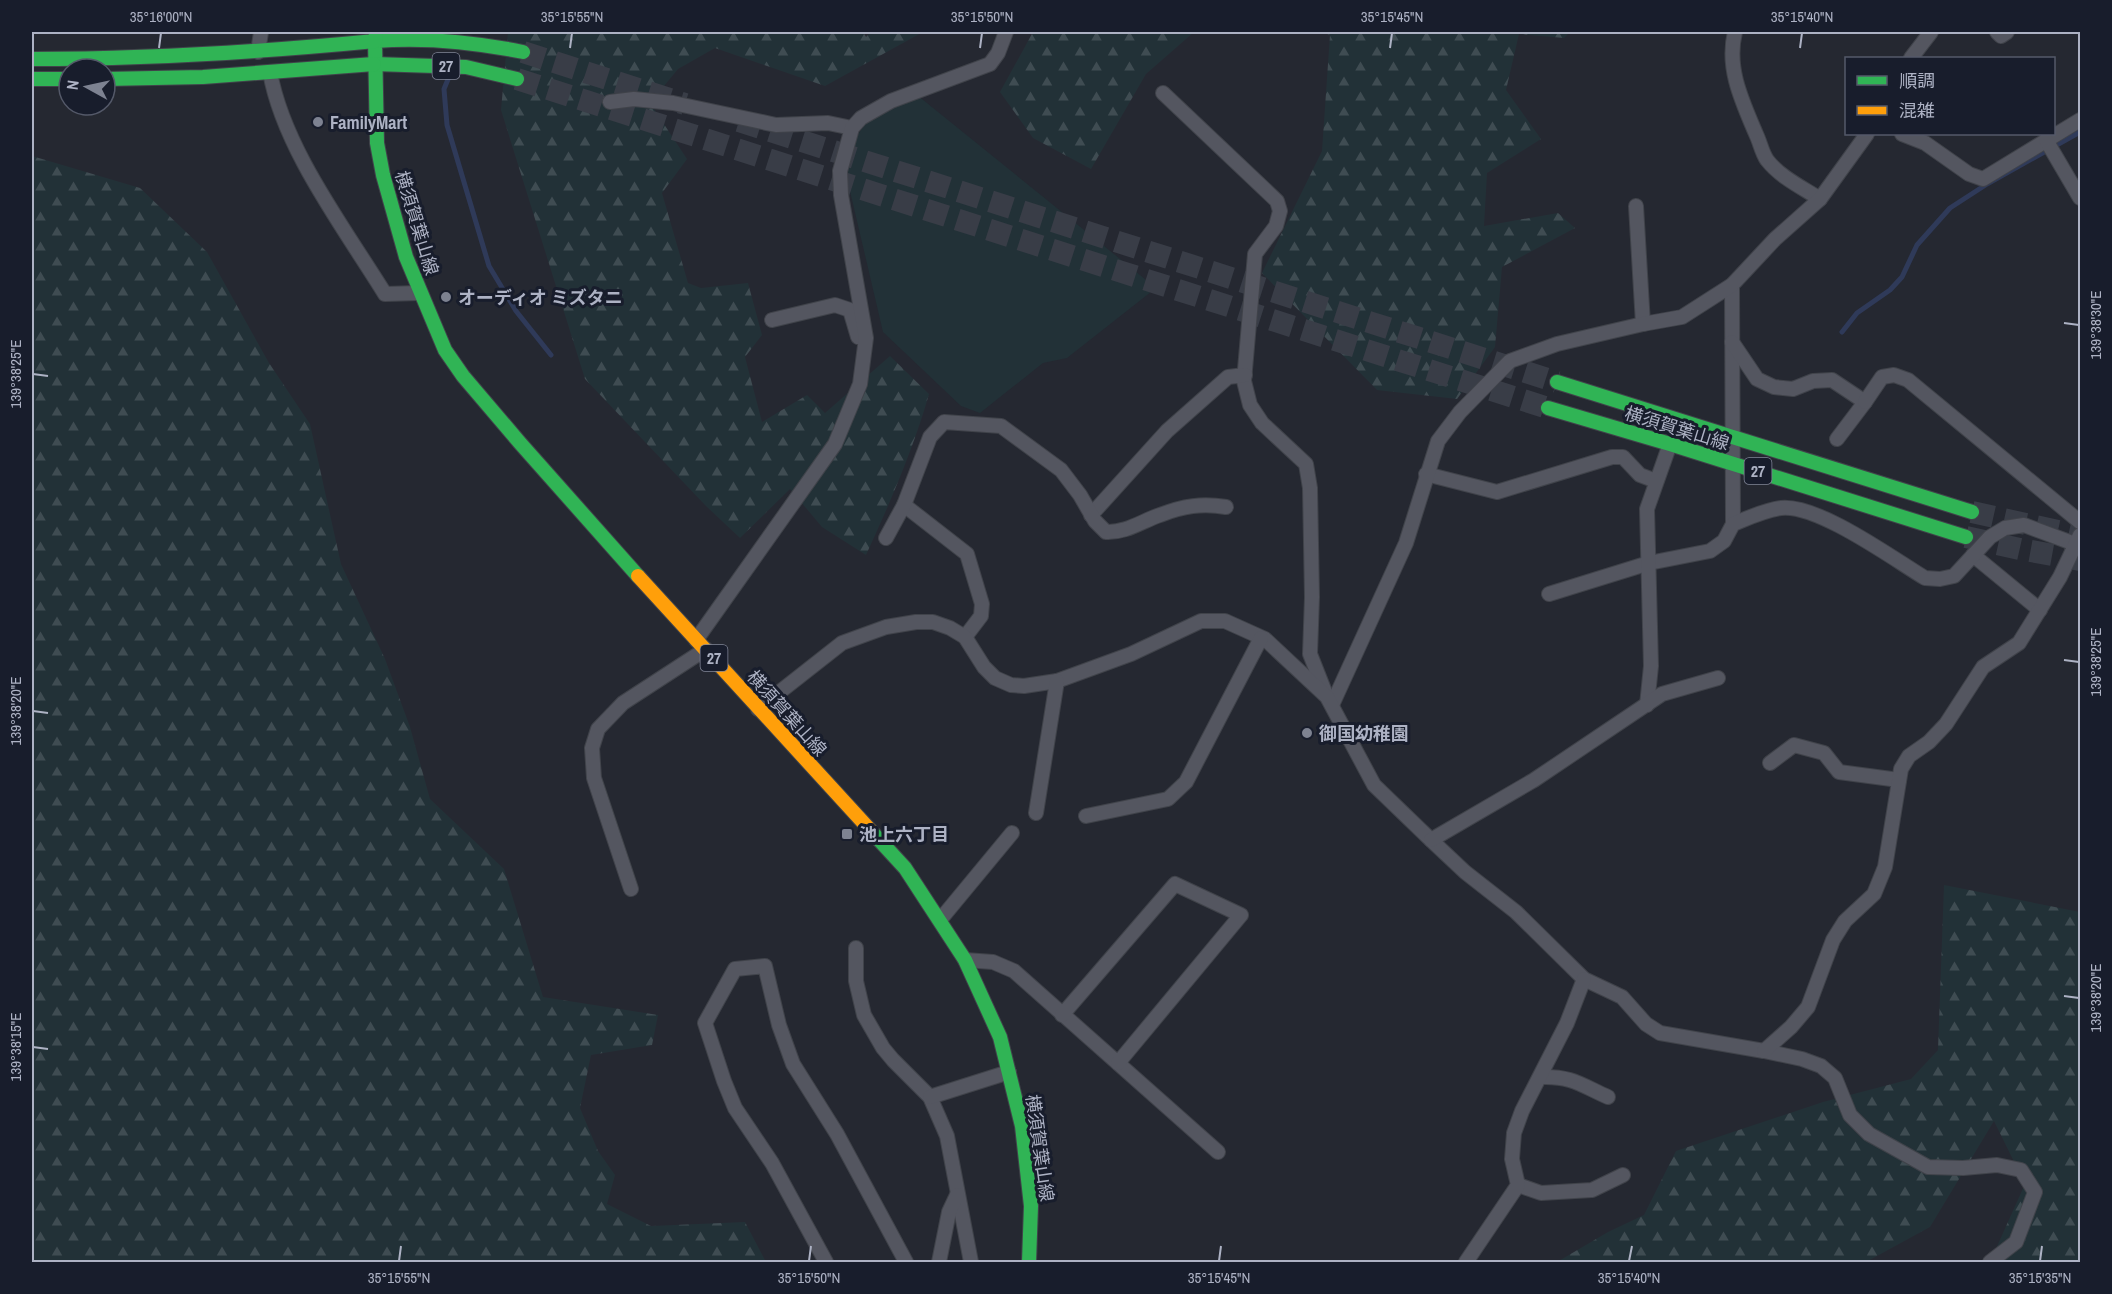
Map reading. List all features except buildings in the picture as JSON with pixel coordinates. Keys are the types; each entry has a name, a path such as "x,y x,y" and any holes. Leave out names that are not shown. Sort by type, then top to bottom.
{"main road":[{"path":"32,59 258,52 376,36"},
{"name":"27","path":"376,36 446,39 487,44 523,52"},
{"name":"横須賀葉山線","path":"376,36 374,64 377,143 383,175 406,257 419,293 446,350 463,376 520,443 904,868 939,920 964,960 1000,1037 1022,1126 1031,1206 1029,1263"},
{"path":"117,78 203,77 374,64"},
{"name":"27","path":"374,64 466,67 517,79"},
{"path":"32,78 57,78"},
{"name":"横須賀葉山線","path":"1557,382 1972,512"},
{"name":"横須賀葉山線","path":"1548,408 1966,537"}],"street":[{"path":"258,52 261,32"},
{"path":"630,889 594,778 592,748 598,729 623,703 701,645 835,444 860,384 866,338 840,195 840,171 852,128 861,118 891,101 990,64 998,53 1006,32"},
{"path":"1735,32 1731,64 1741,99 1767,160 1787,178 1820,198"},
{"path":"1912,57 1931,32"},
{"path":"1997,32 2001,36 2007,32"},
{"path":"270,72 274,92 300,157 385,294 419,293"},
{"path":"1163,93 1277,201 1280,211 1276,226 1255,254 1245,375 1250,405 1262,423 1306,464 1310,488 1312,597 1310,654 1329,701 1374,785 1465,872 1516,912 1584,979 1622,997 1646,1024 1660,1033 1764,1051 1802,1059 1821,1066 1835,1078 1850,1115 1869,1134 1928,1167 1963,1168 1997,1165 2021,1170 2036,1192 2016,1242 1990,1263"},
{"path":"610,102 634,99 673,103 776,125 828,123 852,128"},
{"path":"2055,135 2080,120"},
{"path":"1329,701 1406,543 1438,441 1460,412 1510,361 1557,344 1682,317 1732,285 1775,239 1820,198 1866,135"},
{"path":"1905,135 1925,142 1969,174 1983,179 2054,135"},
{"path":"2046,140 2080,198"},
{"path":"1636,206 1643,324"},
{"path":"1549,594 1649,563 1710,551 1725,541 1733,524 1732,285"},
{"path":"772,320 835,305 850,309 858,337 866,338"},
{"path":"1732,342 1757,379 1774,387 1793,389 1813,381 1832,380 1865,402"},
{"path":"1091,515 1167,431 1228,377 1245,375"},
{"path":"1837,440 1882,377 1894,375 1908,380 2080,522"},
{"path":"886,538 904,505 930,437 944,422 1001,426 1061,470 1080,495 1091,515 1106,532 1118,533 1161,514 1204,504 1226,507"},
{"path":"1647,705 1651,666 1647,509 1670,444"},
{"path":"1426,474 1497,492 1612,457 1623,457 1640,475 1656,481"},
{"path":"904,505 967,554 982,604 981,616 965,637"},
{"path":"1733,524 1782,508 1804,511 1827,519 1925,578 1940,579 1954,576 1990,537 2005,528 2024,525 2078,540 2060,577 2019,643 1983,667 1946,724 1929,742 1909,756 1901,769 1885,867 1874,894 1845,921 1833,940 1808,1008 1764,1051"},
{"path":"1973,555 2040,610"},
{"path":"758,709 842,643 886,627 916,622 933,622 950,628 965,637 984,667 995,678 1011,685 1024,686 1057,681 1131,654 1201,621 1225,621 1262,638 1329,701"},
{"path":"1086,816 1168,799 1186,782 1262,638"},
{"path":"1431,840 1534,780 1662,694 1718,678"},
{"path":"1036,813 1057,681"},
{"path":"1770,763 1794,745 1824,753 1839,772 1899,780"},
{"path":"939,920 1012,833"},
{"path":"1062,1015 1174,884 1241,915 1118,1063"},
{"path":"856,948 856,981 864,1015 883,1048 930,1097 947,1136 970,1263"},
{"path":"964,960 993,962 1014,971 1218,1152"},
{"path":"826,1263 772,1163 735,1108 705,1023 735,969 765,966 779,1025 793,1064 837,1134 906,1263"},
{"path":"1466,1263 1518,1185 1512,1159 1514,1133 1522,1111 1567,1023 1584,979"},
{"path":"930,1097 1009,1072"},
{"path":"1541,1077 1559,1076 1571,1079 1608,1097"},
{"path":"1518,1185 1541,1193 1592,1190 1623,1175"},
{"path":"939,1263 949,1212 957,1195"}],"green space":[{"path":"508,32 863,32 866,37 871,32 923,32 825,86 715,48 678,69 650,103 687,159 662,193 688,283 701,288 748,283 762,335 745,357 762,422 807,395 825,413 890,356 929,394 900,476 866,555 822,527 790,489 740,538 706,506 585,379 501,110"},
{"path":"1033,32 1194,32 1146,74 1091,169 1033,138 1000,92"},
{"path":"1322,32 1570,32 1564,38 1519,34 1506,90 1541,139 1487,173 1484,226 1558,213 1575,228 1502,267 1495,347 1457,399 1377,390 1262,273 1322,151 1330,35"},
{"path":"917,95 1156,288 1067,358 1043,363 980,413 961,406 883,332 846,174 856,138 867,120"},
{"path":"32,156 140,188 207,252 269,363 310,424 341,564 385,659 410,727 430,799 504,869 543,997 658,1015 652,1045 591,1055 580,1108 598,1151 615,1175 607,1204 651,1226 745,1222 766,1262 32,1262"},
{"path":"1944,885 2080,912 2080,1262 1990,1262 2025,1184 1994,1121 1930,1227 1866,1262 1557,1262 1608,1232 1644,1215 1676,1151 1823,1102 1911,1079 1938,1050"}],"waterway":[{"path":"451,72 444,89 447,125 489,266 516,311 551,355"},
{"path":"1842,332 1857,313 1890,290 1902,277 1917,245 1950,208 1987,184 2080,132"}],"tunnel":[{"path":"523,52 685,104"},
{"path":"517,79 1548,408"},
{"path":"739,121 1557,382"},
{"path":"1972,512 2080,536"},
{"path":"1966,537 2080,560"}],"traffic: fast":[{"path":"32,59 161,56 289,48 375,41 376,32"},
{"path":"523,52 449,41 375,41 377,143 383,175 406,257 445,350 463,376 520,443 638,576"},
{"path":"117,79 203,77 374,64"},
{"path":"374,64 466,67 517,79"},
{"path":"32,79 57,79"},
{"path":"1557,382 1972,512"},
{"path":"1548,408 1966,537"},
{"path":"871,831 905,868 965,960 1000,1037 1022,1126 1031,1206 1029,1262"}],"traffic: slow":[{"path":"638,576 871,831"}],"place":[{"name":"FamilyMart","path":"318,122"},
{"name":"オーディオ ミズタニ","path":"446,297"},
{"name":"御国幼稚園","path":"1307,733"},
{"name":"池上六丁目","path":"847,834"}]}
